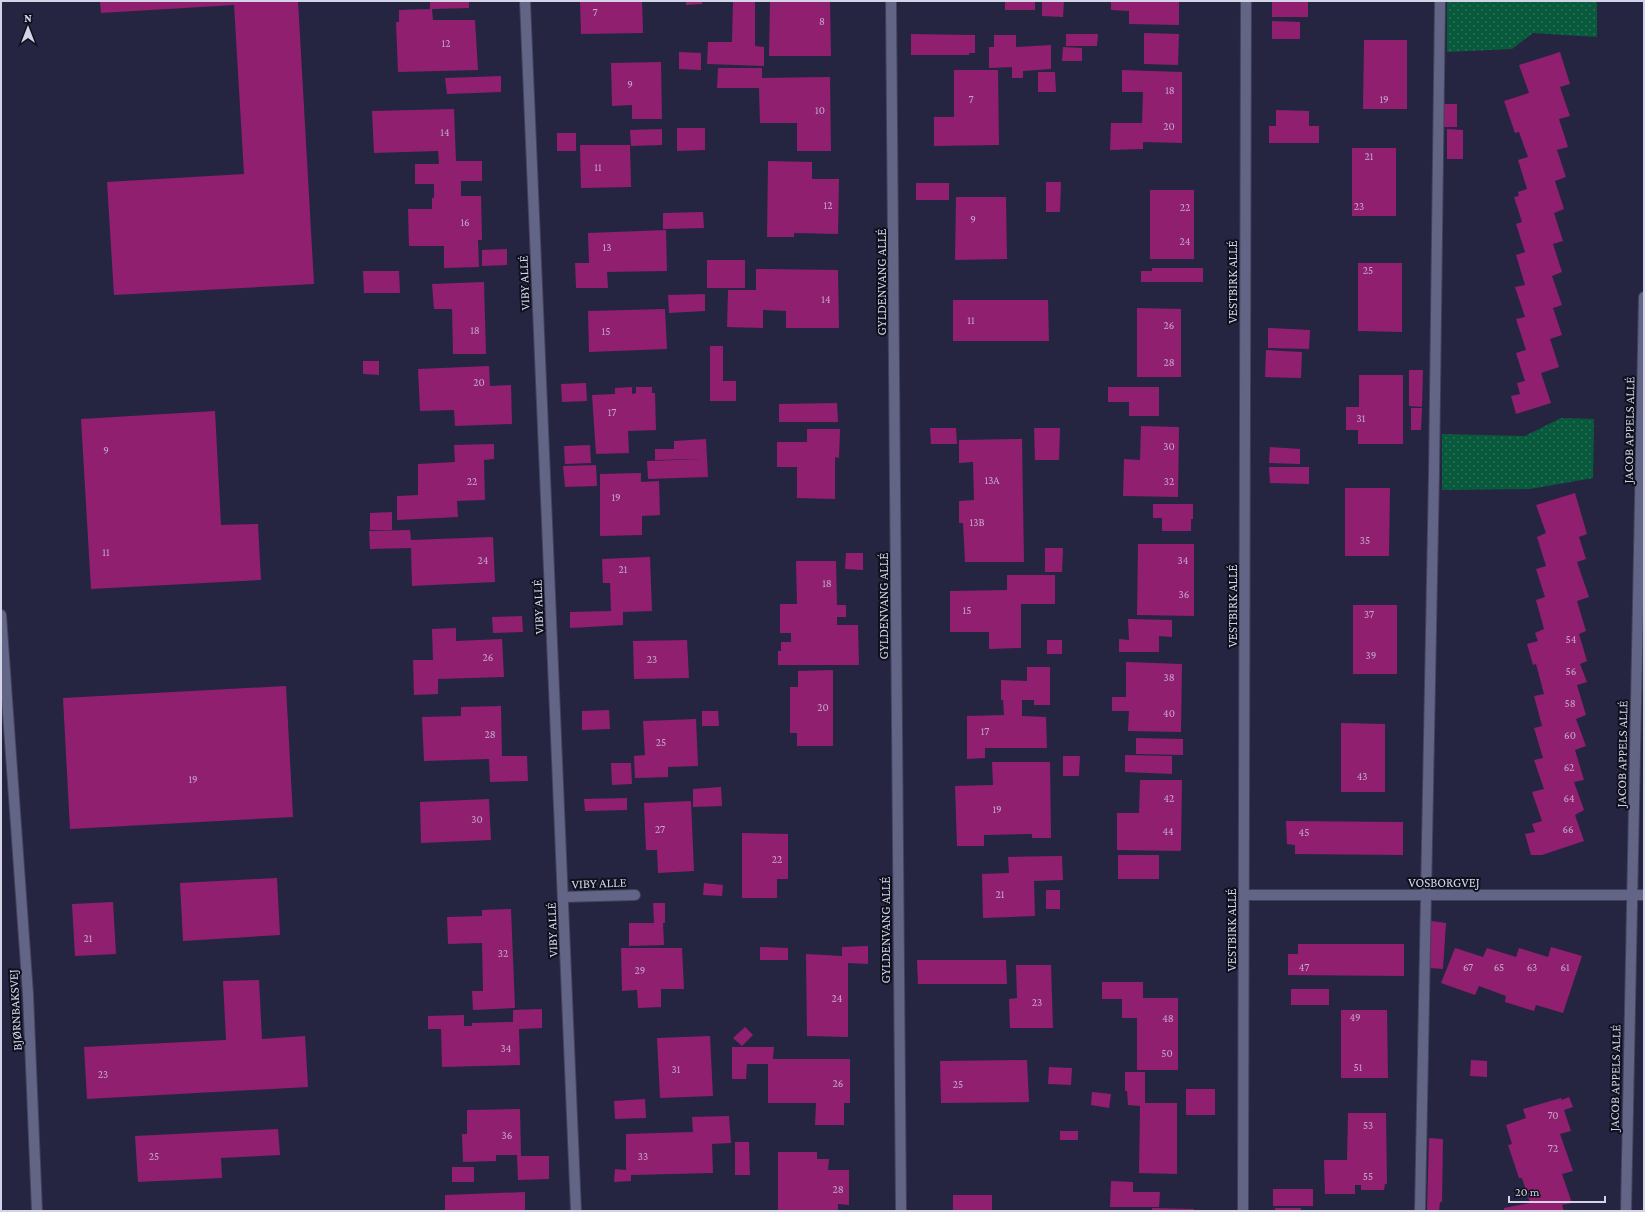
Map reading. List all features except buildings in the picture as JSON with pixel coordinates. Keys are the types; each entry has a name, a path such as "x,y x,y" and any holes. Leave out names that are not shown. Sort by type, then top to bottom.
{"street":[{"name":"VIBY ALLÉ","path":"526,1 576,1211"},
{"name":"GYLDENVANG ALLÉ","path":"891,1 901,1211"},
{"name":"VESTBIRK ALLÉ","path":"1243,1211 1246,1"},
{"path":"1420,1211 1434,473 1440,1"},
{"name":"JACOB APPELS ALLÉ","path":"1626,1211 1631,895 1644,297"},
{"name":"BJØRNBAKSVEJ","path":"1,615 28,994 37,1211"},
{"name":"VIBY ALLE","path":"564,897 635,895"},
{"name":"VOSBORGVEJ","path":"1244,895 1644,895"}],"green space":[{"path":"1447,1 1597,1 1597,37 1533,33 1512,49 1447,52"},
{"path":"1561,418 1594,419 1593,478 1530,489 1442,490 1442,434 1525,436"}]}
